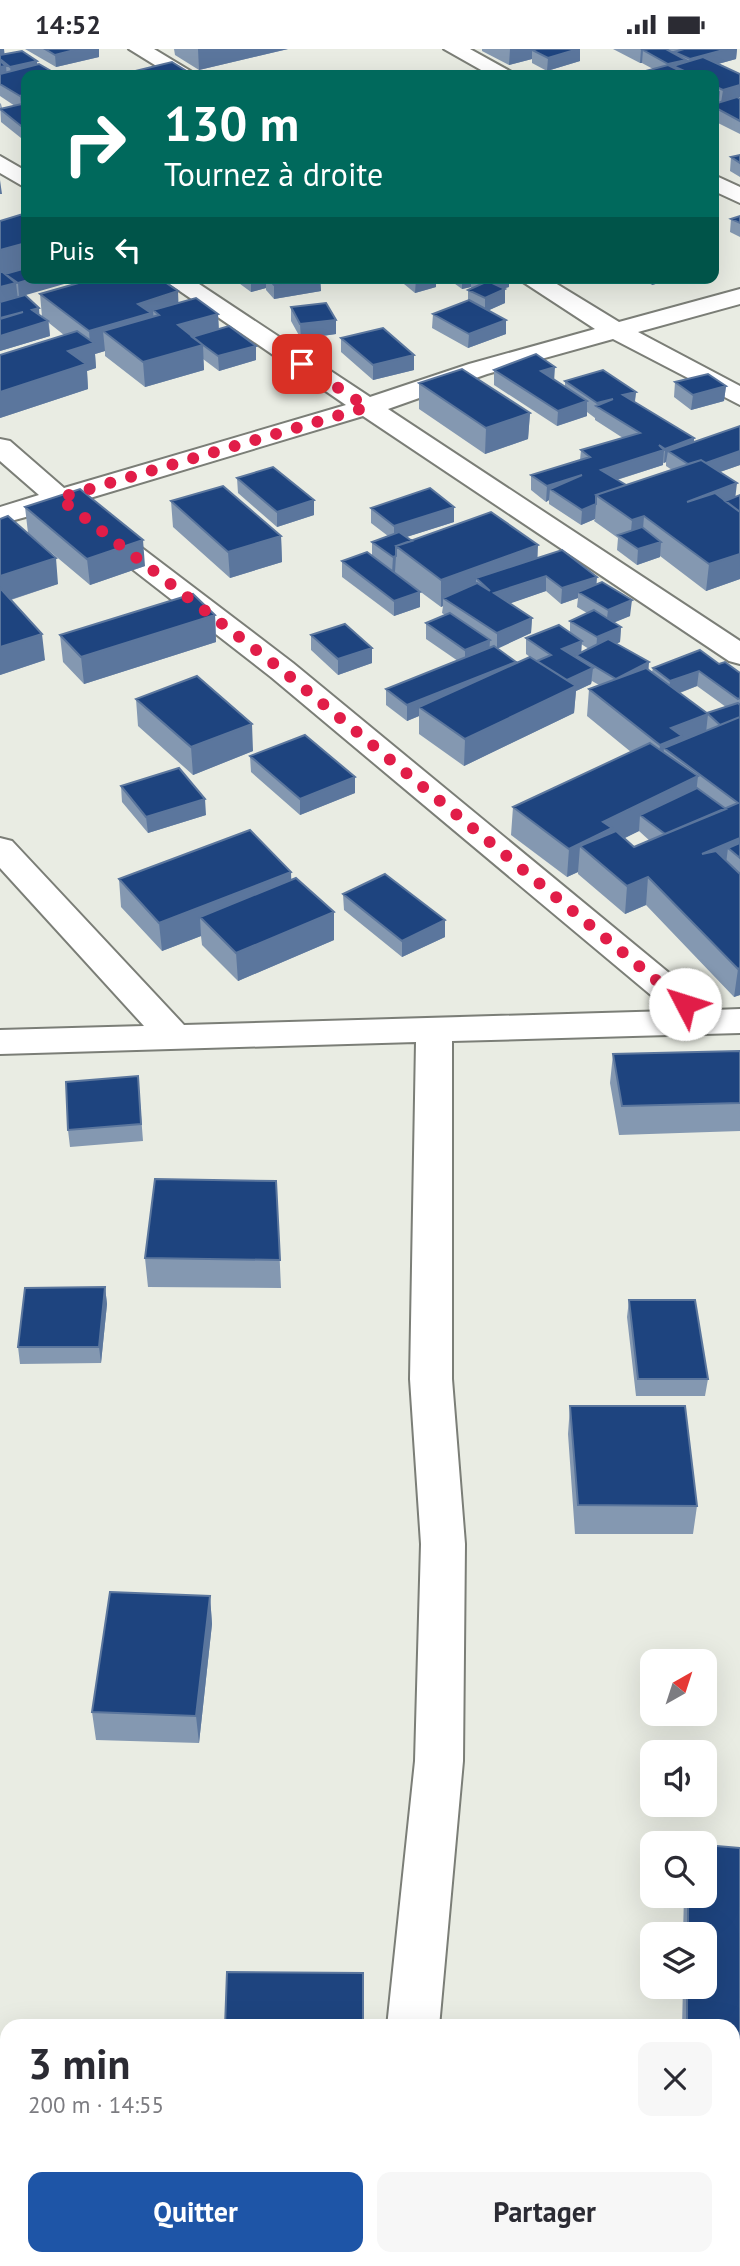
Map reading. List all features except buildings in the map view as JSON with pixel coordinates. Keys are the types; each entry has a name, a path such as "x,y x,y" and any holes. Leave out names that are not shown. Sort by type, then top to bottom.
{"street":[{"path":"139,49 177,70"},
{"path":"454,49 496,70"},
{"path":"0,163 21,178"},
{"path":"719,185 740,196"},
{"path":"182,284 740,655"},
{"path":"539,284 615,330 740,397"},
{"path":"0,516 367,407 478,369 740,296"},
{"path":"0,447 59,498 282,670 723,1021"},
{"path":"0,848 175,1037"},
{"path":"0,1042 723,1021"},
{"path":"414,2019 439,1761 443,1544 431,1379 434,1028"}],"route":[{"path":"302,364 367,407 59,498 282,670 685,1004"}]}
